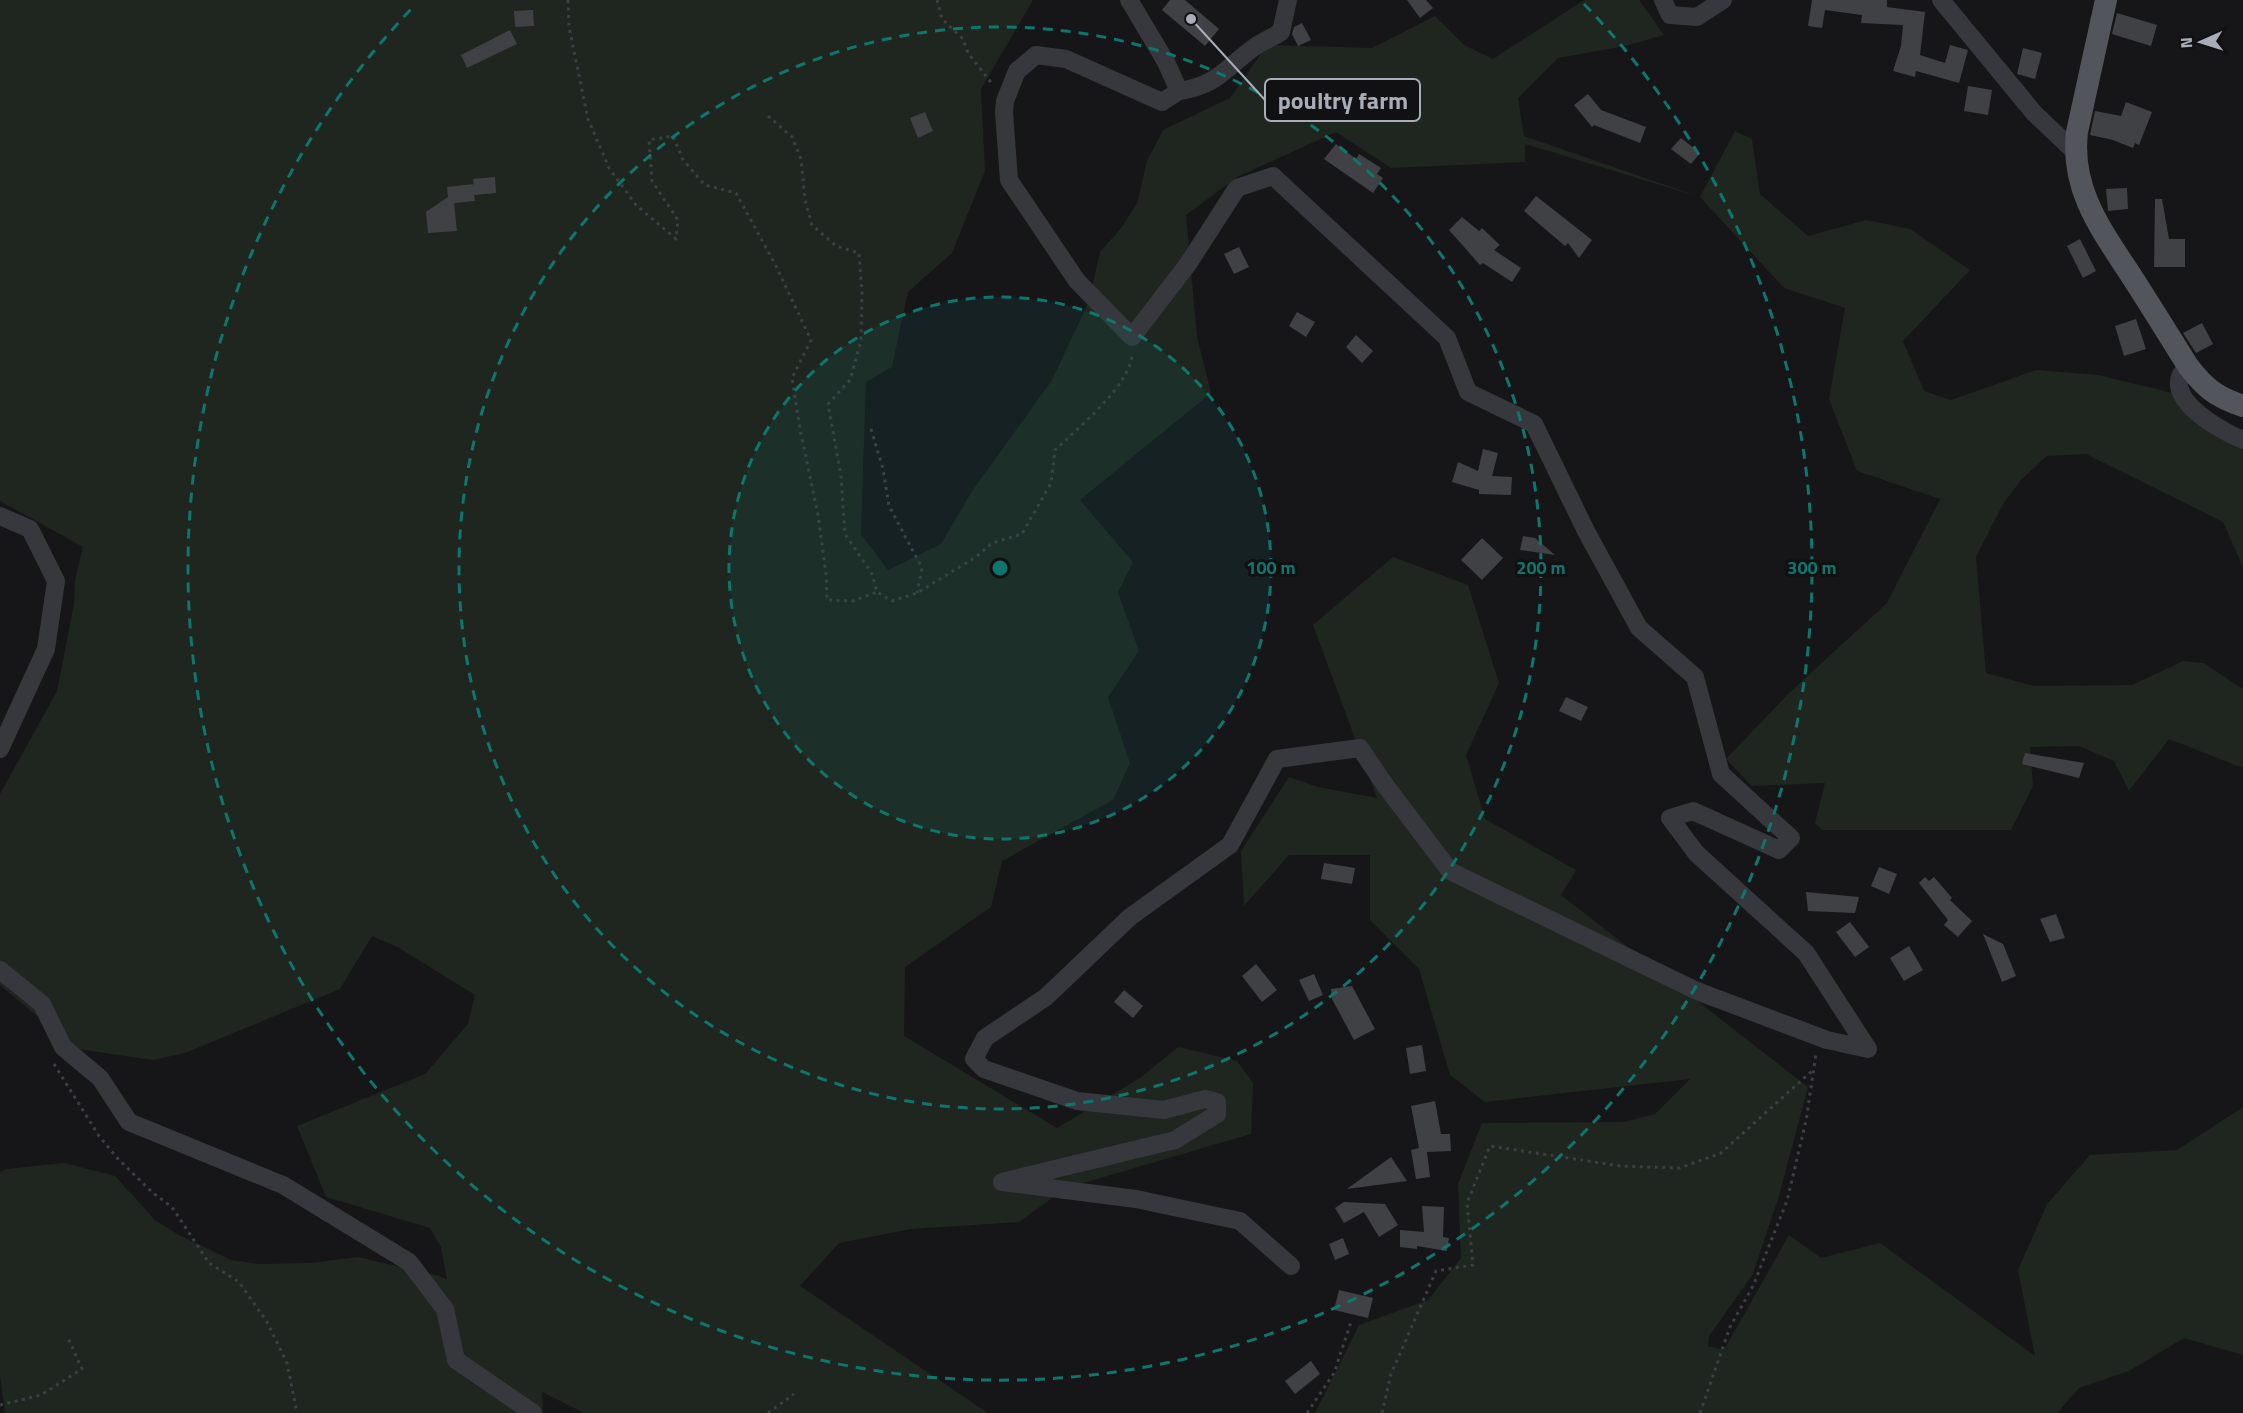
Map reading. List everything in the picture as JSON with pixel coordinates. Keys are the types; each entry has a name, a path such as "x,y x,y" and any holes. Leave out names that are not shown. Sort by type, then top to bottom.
{"main road":[{"path":"2106,0 2077,132 2075,152 2086,201 2103,234 2204,387 2224,400 2243,406"}],"street":[{"path":"1129,0 1166,62 1179,91"},
{"path":"1288,0 1281,33 1257,46 1220,76 1200,88 1179,91 1162,102 1066,59 1036,55 1017,71 1005,101 1009,180 1077,281 1132,337 1188,264 1237,188 1273,176 1448,338 1468,392 1534,424 1586,531 1638,627 1695,677 1721,774 1791,838 1779,850 1693,811 1670,818 1696,853 1806,953 1868,1049 1820,1037 1697,991 1450,870 1385,785 1360,748 1277,759 1230,845 1130,916 1046,997 985,1038 974,1059 984,1069 1077,1101 1164,1110 1205,1099 1217,1102 1217,1114 1175,1140 1002,1182 1136,1199 1240,1221 1291,1266"},
{"path":"1663,0 1670,15 1697,17 1723,0"},
{"path":"1941,0 2034,113 2075,152"},
{"path":"2188,366 2181,372 2181,395 2211,424 2243,440"},
{"path":"0,516 30,529 56,581 46,649 0,749"},
{"path":"0,970 42,1004 63,1047 100,1078 129,1122 283,1185 408,1262 445,1309 456,1360 533,1413"}],"path":[{"path":"568,0 569,27 588,119 609,168 636,205 676,239 678,220 652,181 649,140 674,136 682,160 705,185 736,193 775,264 811,340 792,378 818,514 827,600 853,601 877,592"},
{"path":"937,0 942,19 963,39 968,53 1005,101"},
{"path":"768,116 792,137 801,159 805,200 812,225 836,246 859,253 862,294 861,341 850,380 828,404 841,476 845,534 872,574 877,592 892,601 917,593 976,557 992,543 1022,534 1051,483 1055,450 1098,410 1132,365 1132,337"},
{"path":"871,429 883,469 890,507 922,568 917,593"},
{"path":"1700,1413 1730,1327 1753,1286 1786,1201 1806,1121 1820,1037"},
{"path":"53,1062 99,1136 119,1160 153,1193 172,1207 209,1263 239,1282 267,1322 286,1363 297,1413"},
{"path":"1382,1413 1391,1374 1436,1271 1473,1265 1467,1203 1490,1146 1620,1166 1680,1168 1721,1154 1813,1070"},
{"path":"1307,1413 1334,1373 1351,1322"},
{"path":"0,1405 41,1395 82,1369 68,1338"},
{"path":"768,1413 794,1394"}],"shaded area":[{"path":"0,0 1033,0 981,89 985,171 952,253 908,292 892,367 866,382 861,534 888,570 941,544 972,491 1052,380 1089,301 1100,252 1122,227 1137,203 1147,161 1163,130 1230,98 1267,45 1372,48 1435,16 1464,45 1493,59 1584,0 1639,0 1664,35 1625,46 1558,58 1518,98 1524,136 1700,197 1525,144 1525,162 1391,168 1336,132 1239,176 1186,215 1197,337 1211,393 1080,500 1133,562 1118,592 1139,651 1108,697 1130,763 1113,800 1002,861 991,907 905,967 904,1036 1057,1128 1140,1078 1178,1047 1237,1061 1253,1083 1251,1134 1066,1188 1019,1222 911,1229 839,1243 800,1286 988,1413 584,1413 542,1392 543,1413 5,1413 0,1376 0,1172 6,1169 64,1163 115,1176 155,1220 179,1235 231,1260 260,1264 311,1263 358,1257 440,1276 447,1280 441,1247 430,1228 326,1197 297,1126 425,1074 468,1024 475,995 399,948 372,936 340,989 185,1053 153,1060 63,1047 50,1027 0,985 0,794 57,691 74,604 75,580 83,547 0,501"},
{"path":"1735,131 1752,139 1760,194 1808,236 1866,220 1910,229 1970,270 1903,341 1924,391 1951,400 2036,370 2098,375 2181,395 2243,444 2243,567 2223,522 2086,454 2047,456 2021,480 2003,504 1976,557 1986,673 2034,686 2132,685 2183,661 2204,663 2241,688 2243,687 2243,768 2169,739 2129,791 2114,761 2079,746 2030,747 2033,786 2011,830 1822,830 1815,823 1825,783 1752,786 1726,759 1788,694 1887,603 1940,499 1857,471 1829,399 1845,308 1784,288 1700,197"},
{"path":"1393,557 1468,585 1499,683 1466,755 1485,819 1576,870 1561,895 1808,1087 1779,1196 1753,1274 1709,1336 1708,1346 1724,1350 1789,1235 1821,1258 1880,1243 2035,1356 2018,1270 2047,1204 2090,1155 2177,1150 2243,1107 2243,1355 2184,1338 2129,1371 2079,1388 2057,1413 1315,1413 1359,1325 1428,1300 1461,1258 1458,1184 1482,1123 1623,1122 1655,1114 1690,1079 1485,1102 1450,1075 1419,969 1370,920 1370,855 1289,855 1244,906 1241,851 1289,777 1318,787 1377,798 1313,625"}],"building":[{"path":"1170,0 1185,0 1219,29 1205,46 1162,10"},
{"path":"1407,0 1426,0 1433,8 1420,18"},
{"path":"1812,0 1887,0 1887,7 1925,12 1920,55 1945,63 1950,45 1968,50 1959,83 1916,71 1915,77 1893,71 1901,46 1903,25 1861,23 1862,15 1825,10 1822,28 1808,26"},
{"path":"533,10 534,26 515,27 514,11"},
{"path":"2117,13 2157,25 2151,46 2112,34"},
{"path":"1302,23 1311,40 1298,46 1292,34 1294,27"},
{"path":"510,30 517,44 467,68 461,55"},
{"path":"2023,48 2042,53 2035,79 2017,74"},
{"path":"1968,86 1992,90 1988,115 1964,111"},
{"path":"1588,94 1601,110 1646,127 1640,143 1594,125 1592,127 1574,105"},
{"path":"2126,102 2152,112 2139,145 2135,143 2133,148 2113,140 2090,135 2095,111 2121,116"},
{"path":"925,112 933,131 918,138 910,118"},
{"path":"1681,138 1700,153 1691,164 1671,149"},
{"path":"1336,144 1356,159 1359,154 1381,168 1377,174 1383,178 1373,193 1324,159"},
{"path":"495,177 496,193 474,195 475,201 454,203 457,231 428,233 426,212 448,197 447,187 473,184 474,187 473,179"},
{"path":"2127,188 2128,209 2108,211 2106,189"},
{"path":"1536,196 1592,240 1579,258 1568,243 1565,246 1524,211"},
{"path":"2155,199 2162,199 2169,239 2185,239 2185,267 2154,267"},
{"path":"1462,217 1479,231 1482,228 1500,245 1494,250 1521,268 1512,282 1483,263 1480,265 1449,230"},
{"path":"2080,239 2096,271 2083,278 2067,246"},
{"path":"1239,247 1249,267 1234,274 1224,254"},
{"path":"1297,312 1315,322 1306,337 1289,326"},
{"path":"2136,319 2146,349 2124,356 2115,326"},
{"path":"2202,323 2213,344 2196,353 2183,333"},
{"path":"1356,335 1373,351 1362,363 1346,347"},
{"path":"1483,449 1498,453 1492,476 1512,477 1511,495 1479,494 1479,490 1452,482 1458,462 1478,471"},
{"path":"1523,536 1535,538 1555,555 1520,550"},
{"path":"1482,538 1503,558 1482,580 1461,560"},
{"path":"1566,697 1588,707 1581,721 1559,711"},
{"path":"2025,753 2084,763 2079,778 2022,764"},
{"path":"1324,863 1355,868 1352,884 1321,879"},
{"path":"1879,867 1897,874 1889,894 1871,886"},
{"path":"1925,877 1929,881 1934,877 1952,898 1950,900 1972,921 1958,937 1944,925 1948,920 1919,883"},
{"path":"1806,892 1859,897 1855,913 1808,911"},
{"path":"2056,914 2065,938 2050,942 2040,919"},
{"path":"1850,922 1869,947 1855,957 1836,932"},
{"path":"1983,934 2003,944 2016,976 2002,982"},
{"path":"1909,946 1923,970 1904,981 1890,958"},
{"path":"1256,964 1277,990 1262,1002 1242,976"},
{"path":"1314,974 1323,995 1309,1001 1299,980"},
{"path":"1352,986 1375,1029 1354,1040 1332,999 1331,989"},
{"path":"1124,990 1143,1006 1133,1018 1114,1002"},
{"path":"1422,1045 1426,1071 1410,1074 1406,1048"},
{"path":"1435,1101 1441,1134 1450,1134 1451,1151 1427,1152 1430,1177 1416,1179 1411,1150 1419,1148 1411,1106"},
{"path":"1391,1157 1407,1181 1347,1189"},
{"path":"1344,1202 1385,1204 1398,1225 1379,1237 1364,1212 1344,1223 1335,1208"},
{"path":"1422,1206 1444,1207 1443,1237 1449,1238 1447,1251 1417,1246 1417,1249 1400,1247 1400,1230 1424,1232"},
{"path":"1343,1238 1349,1254 1335,1260 1329,1244"},
{"path":"1339,1290 1373,1298 1368,1318 1334,1310"},
{"path":"1311,1361 1320,1374 1295,1394 1285,1381"}],"place":[{"name":"poultry farm","path":"1191,19"}]}
